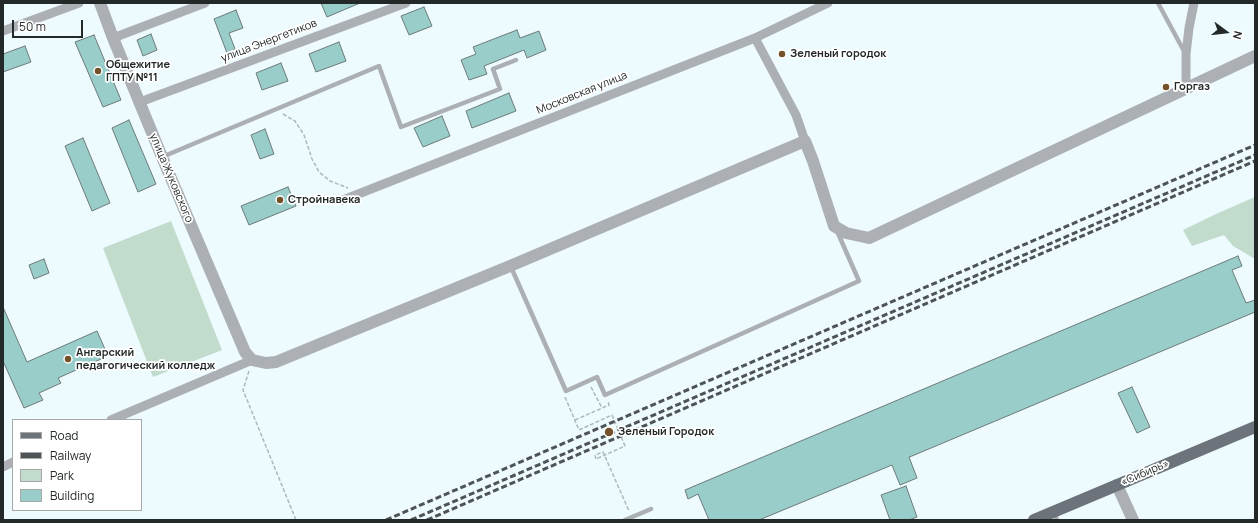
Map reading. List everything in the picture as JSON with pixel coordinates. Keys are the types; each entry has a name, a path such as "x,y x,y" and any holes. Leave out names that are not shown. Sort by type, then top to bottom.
{"main road":[{"name":"«Сибирь»","path":"1034,520 1055,516 1117,485 1255,427"}],"street":[{"path":"3,31 79,3"},
{"name":"улица Жуковского","path":"100,3 162,157 249,356"},
{"path":"113,38 205,3"},
{"name":"улица Энергетиков","path":"140,102 406,3"},
{"name":"Московская улица","path":"343,200 756,38 828,3"},
{"path":"1186,88 1186,54 1194,3"},
{"path":"756,38 796,115 834,226 846,233 869,238 1255,56"},
{"path":"113,419 249,356 266,363 276,362 510,266 805,141"},
{"path":"3,467 12,462"},
{"path":"1117,485 1133,520"}],"lane":[{"path":"1158,3 1186,54"},
{"path":"162,157 379,66 401,127 500,89 493,69 516,60"},
{"path":"510,266 566,391 597,377 605,395 859,281 834,226"},
{"path":"625,520 651,509"}],"path":[{"path":"275,110 295,121 304,135 312,159 319,172 330,181 361,193"},
{"path":"249,356 243,390 296,520"},
{"path":"588,381 602,408"},
{"path":"575,420 609,405 605,395"},
{"path":"565,398 579,430 612,415 625,446 596,458 595,455 603,452 632,517"}],"green space":[{"path":"1255,197 1255,259 1233,246 1224,235 1192,246 1183,230"},
{"path":"171,221 222,350 153,377 103,248"}],"building":[{"path":"321,3 360,3 327,17"},
{"path":"424,7 432,26 409,35 401,16"},
{"path":"236,10 243,28 229,33 235,49 227,53 214,19"},
{"path":"517,30 520,38 539,31 546,50 527,58 524,50 484,66 487,74 469,80 461,60 476,54 473,47"},
{"path":"151,34 157,50 143,56 137,40"},
{"name":"Общежитие ГПТУ №11","path":"94,35 121,100 103,107 75,42"},
{"path":"339,42 346,61 316,72 309,54"},
{"path":"25,46 31,62 3,72 3,54"},
{"path":"281,63 288,81 262,90 256,73"},
{"path":"509,93 516,111 472,128 466,111"},
{"path":"442,116 450,136 423,147 414,128"},
{"path":"129,120 156,184 138,192 112,128"},
{"path":"265,129 274,154 260,159 251,135"},
{"path":"83,138 110,203 92,211 65,146"},
{"path":"288,187 296,206 249,225 241,206"},
{"path":"1238,256 1242,266 1232,270 1246,303 1255,300 1255,312 909,457 917,478 900,485 892,465 759,520 709,520 698,494 688,499 685,490"},
{"path":"44,259 49,273 34,279 29,265"},
{"name":"Ангарский педагогический колледж","path":"3,307 27,362 97,331 108,356 58,378 61,383 39,393 43,400 24,408 3,361"},
{"path":"1132,387 1150,427 1137,433 1118,393"},
{"path":"906,486 917,517 909,520 890,520 881,495"}],"railway":[{"path":"386,520 1255,145"},
{"path":"411,520 1255,155"},
{"path":"427,520 1255,161"}],"place":[{"name":"Зеленый городок","path":"782,54"},
{"name":"Общежитие ГПТУ №11","path":"98,71"},
{"name":"Горгаз","path":"1166,87"},
{"name":"Стройнавека","path":"280,200"},
{"name":"Ангарский педагогический колледж","path":"68,359"},
{"name":"Зеленый Городок","path":"609,432"}]}
